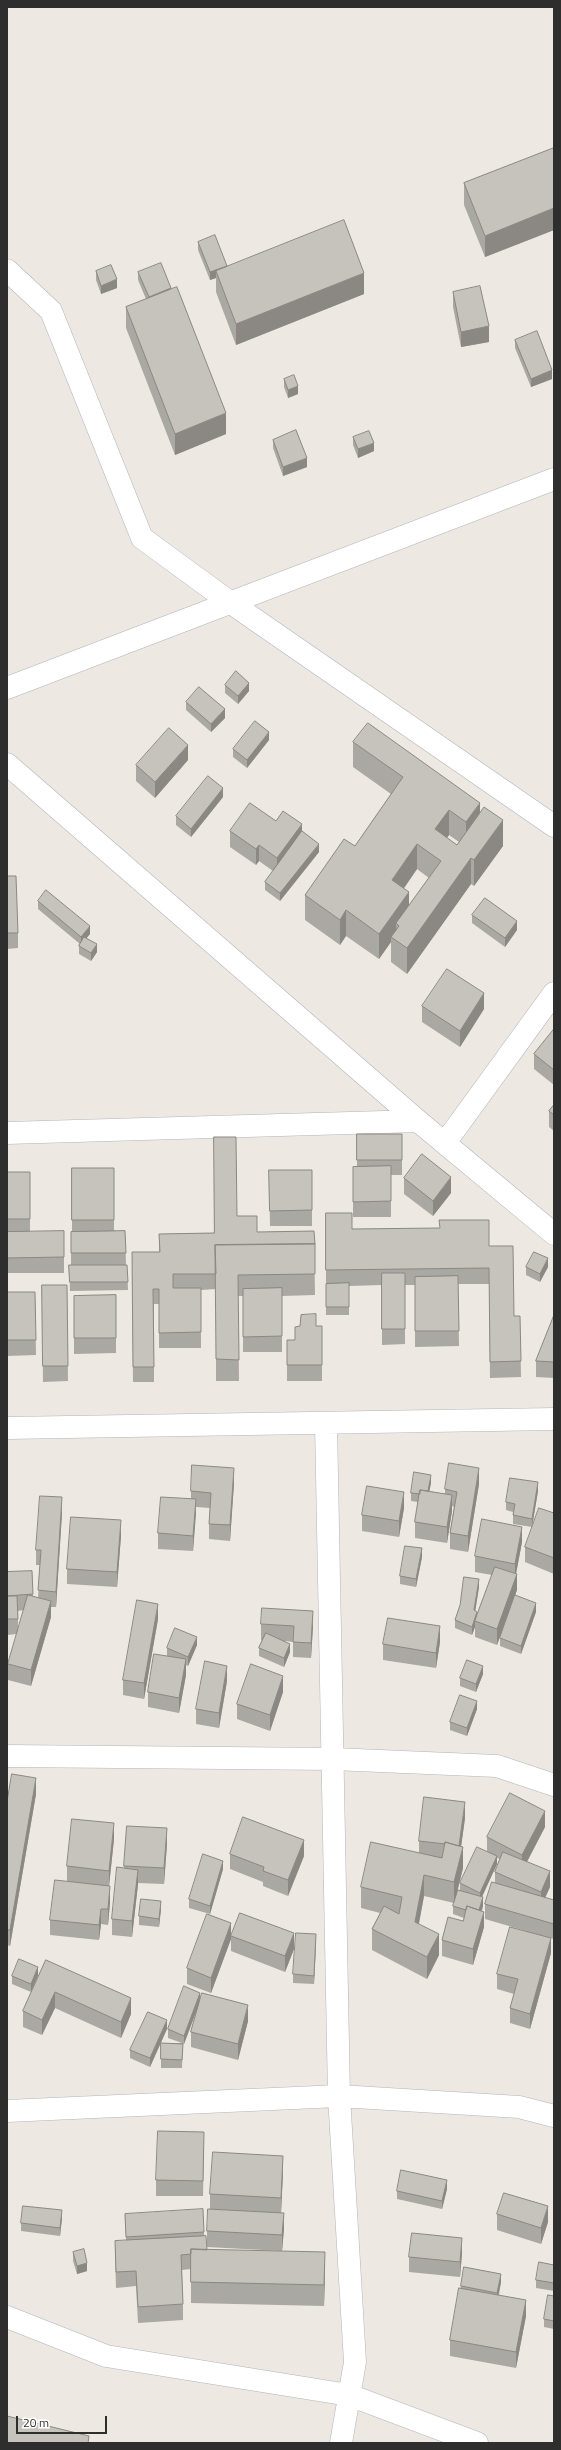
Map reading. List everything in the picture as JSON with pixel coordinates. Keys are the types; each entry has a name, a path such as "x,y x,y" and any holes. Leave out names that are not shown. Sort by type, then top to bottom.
{"street":[{"path":"7,270 51,311 142,538 231,603 554,826"},
{"path":"7,688 554,479"},
{"path":"7,764 418,1121 554,1234"},
{"path":"445,1143 554,993"},
{"path":"7,1132 418,1121"},
{"path":"7,1428 554,1419"},
{"path":"326,1423 339,2096 355,2362 341,2443"},
{"path":"7,1756 333,1759 497,1766 554,1785"},
{"path":"7,2111 339,2096 520,2107 554,2116"},
{"path":"7,2317 106,2356 349,2395 477,2443"}],"building":[{"path":"554,148 554,208 485,236 464,183"},
{"path":"344,220 364,273 236,324 216,271"},
{"path":"215,235 227,266 210,272 198,242"},
{"path":"161,263 171,288 149,297 138,272"},
{"path":"111,265 117,279 101,286 96,271"},
{"path":"480,286 489,326 461,332 453,292"},
{"path":"177,287 226,413 175,434 126,307"},
{"path":"537,331 552,370 531,379 515,340"},
{"path":"294,375 298,386 288,390 284,379"},
{"path":"296,430 307,458 283,467 273,440"},
{"path":"369,431 374,443 358,449 353,437"},
{"path":"236,671 249,683 238,696 225,685"},
{"path":"199,687 225,709 211,724 186,702"},
{"path":"255,721 269,732 247,760 233,749"},
{"path":"368,723 480,803 466,822 449,810 435,829 457,845 484,807 503,820 474,860 471,858 407,948 391,937 399,926 396,923 441,861 417,844 392,880 409,892 379,934 346,910 340,920 305,895 344,839 355,846 403,777 353,742"},
{"path":"169,728 188,745 155,782 136,765"},
{"path":"208,776 223,788 191,829 176,816"},
{"path":"250,803 276,821 283,811 302,824 277,858 259,845 256,849 230,831"},
{"path":"302,831 319,844 280,893 265,882"},
{"path":"7,876 16,876 18,933 7,933"},
{"path":"46,890 90,926 81,937 38,901"},
{"path":"485,898 517,921 505,938 472,915"},
{"path":"84,937 97,944 91,953 79,946"},
{"path":"447,969 484,993 460,1031 422,1006"},
{"path":"554,1029 554,1070 534,1054"},
{"path":"554,1105 554,1115 549,1111"},
{"path":"357,1134 402,1134 402,1160 357,1160"},
{"path":"214,1137 236,1137 237,1216 257,1216 257,1232 314,1231 315,1244 215,1245 216,1274 173,1274 173,1288 201,1288 201,1332 159,1333 159,1289 153,1289 154,1367 133,1367 132,1252 160,1252 159,1234 214,1233"},
{"path":"422,1154 451,1177 433,1201 404,1178"},
{"path":"391,1166 391,1201 353,1202 353,1167"},
{"path":"72,1168 114,1168 114,1220 72,1220"},
{"path":"269,1170 312,1170 312,1210 270,1211"},
{"path":"7,1172 30,1172 30,1219 7,1219"},
{"path":"326,1213 352,1213 352,1229 440,1228 439,1220 489,1220 489,1246 513,1246 514,1316 520,1316 521,1361 490,1362 489,1268 326,1270"},
{"path":"64,1231 64,1257 7,1258 7,1232"},
{"path":"125,1231 126,1253 71,1253 71,1232"},
{"path":"315,1244 315,1274 238,1275 239,1360 216,1359 215,1245"},
{"path":"534,1252 548,1258 540,1274 526,1267"},
{"path":"69,1265 127,1265 128,1282 70,1282"},
{"path":"382,1273 405,1273 405,1329 382,1329"},
{"path":"458,1276 459,1331 415,1331 415,1277"},
{"path":"349,1283 349,1307 326,1307 326,1284"},
{"path":"42,1285 67,1285 68,1366 43,1366"},
{"path":"282,1288 282,1336 243,1337 243,1289"},
{"path":"7,1292 35,1292 36,1340 7,1340"},
{"path":"116,1295 116,1338 74,1338 74,1296"},
{"path":"316,1314 316,1326 322,1326 322,1365 287,1365 287,1340 295,1340 295,1327 300,1326 301,1315"},
{"path":"554,1315 554,1362 536,1361"},
{"path":"449,1463 479,1468 468,1536 450,1533 457,1492 445,1489"},
{"path":"192,1465 234,1468 230,1525 209,1524 211,1493 191,1491"},
{"path":"414,1472 431,1475 428,1491 420,1490 420,1494 411,1493"},
{"path":"510,1478 538,1482 532,1519 513,1515 515,1504 506,1502"},
{"path":"367,1486 404,1492 399,1521 362,1515"},
{"path":"420,1490 452,1495 447,1527 415,1522"},
{"path":"40,1496 62,1497 56,1592 38,1590 41,1550 36,1550"},
{"path":"161,1497 196,1499 193,1536 158,1533"},
{"path":"539,1508 554,1513 554,1558 525,1547"},
{"path":"71,1517 121,1520 117,1572 67,1569"},
{"path":"482,1519 522,1527 515,1564 475,1556"},
{"path":"405,1546 422,1548 416,1579 400,1576"},
{"path":"495,1567 517,1574 497,1629 475,1621"},
{"path":"32,1571 33,1594 7,1596 7,1572"},
{"path":"464,1577 479,1579 474,1610 477,1612 472,1627 455,1620 460,1605"},
{"path":"28,1595 51,1601 31,1670 8,1664"},
{"path":"515,1595 536,1603 521,1646 500,1638"},
{"path":"7,1596 17,1596 18,1619 7,1619"},
{"path":"137,1600 158,1604 144,1683 123,1680"},
{"path":"262,1608 313,1611 311,1643 293,1642 294,1626 261,1624"},
{"path":"388,1618 440,1626 436,1653 383,1644"},
{"path":"175,1628 197,1637 188,1657 167,1648"},
{"path":"266,1633 290,1644 284,1658 259,1648"},
{"path":"154,1654 186,1659 179,1698 148,1692"},
{"path":"467,1660 483,1666 476,1684 460,1678"},
{"path":"205,1661 227,1666 219,1713 196,1709"},
{"path":"251,1664 283,1676 270,1715 237,1704"},
{"path":"460,1695 477,1701 467,1728 450,1722"},
{"path":"12,1774 36,1778 10,1930 7,1930 7,1802"},
{"path":"510,1793 545,1811 522,1855 487,1837"},
{"path":"424,1797 465,1802 459,1846 445,1842 445,1844 419,1841"},
{"path":"243,1817 304,1840 288,1880 263,1871 264,1867 230,1854"},
{"path":"72,1819 114,1823 109,1871 67,1866"},
{"path":"127,1826 167,1828 164,1868 124,1866"},
{"path":"371,1842 442,1858 445,1842 463,1847 454,1882 424,1875 415,1922 439,1934 427,1957 372,1929 384,1906 399,1914 402,1897 361,1887"},
{"path":"477,1847 497,1856 480,1893 460,1883"},
{"path":"503,1852 550,1871 541,1892 495,1872"},
{"path":"203,1854 223,1861 210,1906 189,1899"},
{"path":"117,1867 138,1870 132,1921 112,1919"},
{"path":"55,1880 110,1886 108,1909 101,1909 99,1925 50,1920"},
{"path":"492,1882 554,1900 554,1924 485,1904"},
{"path":"458,1890 483,1897 479,1910 467,1906 466,1910 453,1906"},
{"path":"141,1899 161,1901 159,1919 139,1916"},
{"path":"467,1906 484,1912 473,1949 442,1940 448,1917 463,1921"},
{"path":"240,1913 294,1933 285,1956 231,1936"},
{"path":"207,1914 231,1923 211,1978 187,1968"},
{"path":"510,1927 551,1938 530,2014 510,2008 518,1979 497,1974"},
{"path":"296,1933 316,1934 314,1976 293,1974"},
{"path":"19,1959 38,1967 31,1984 12,1976"},
{"path":"46,1960 131,1998 121,2022 55,1992 42,2020 23,2011"},
{"path":"184,1986 200,1993 184,2036 168,2029"},
{"path":"202,1993 248,2005 238,2044 191,2032"},
{"path":"148,2012 167,2020 150,2058 130,2050"},
{"path":"161,2043 183,2044 182,2060 161,2059"},
{"path":"158,2131 204,2132 203,2181 156,2180"},
{"path":"213,2152 283,2156 281,2198 210,2194"},
{"path":"401,2170 447,2180 442,2201 397,2191"},
{"path":"504,2193 548,2206 541,2228 497,2214"},
{"path":"23,2206 62,2210 60,2228 21,2223"},
{"path":"203,2209 204,2232 126,2237 125,2214"},
{"path":"208,2209 284,2213 282,2235 207,2231"},
{"path":"412,2233 462,2238 460,2262 409,2257"},
{"path":"206,2236 207,2250 191,2249 191,2254 181,2255 183,2304 138,2307 136,2271 116,2272 115,2241"},
{"path":"84,2249 87,2263 77,2266 73,2252"},
{"path":"191,2249 325,2252 324,2285 191,2282"},
{"path":"539,2262 554,2265 554,2283 536,2280"},
{"path":"464,2267 501,2274 497,2293 461,2286"},
{"path":"459,2288 526,2300 516,2352 450,2340"},
{"path":"548,2295 554,2296 554,2321 544,2319"},
{"path":"7,2416 89,2436 88,2443 7,2443"}]}
